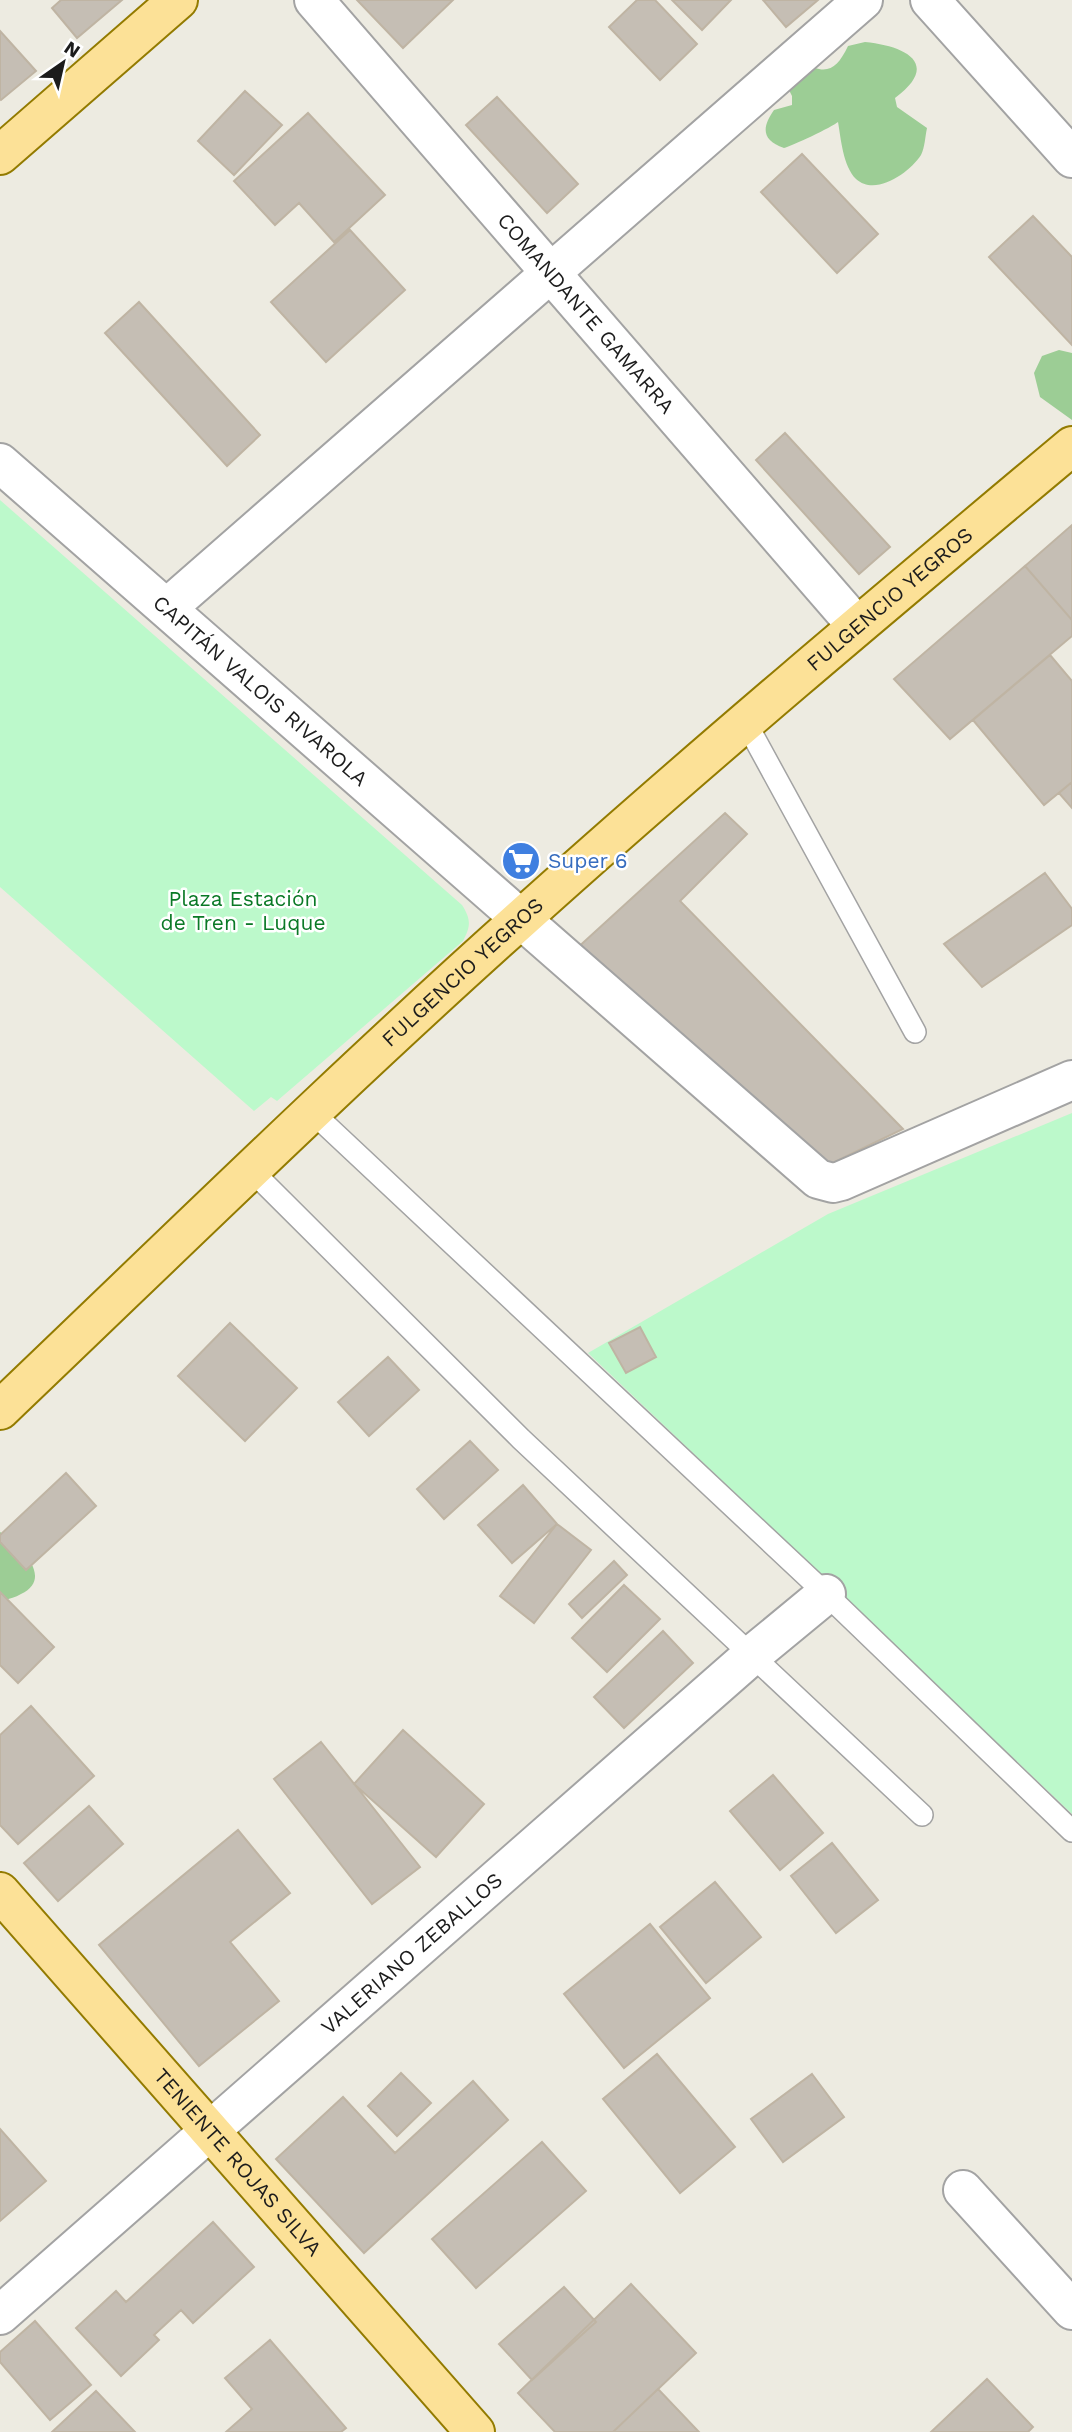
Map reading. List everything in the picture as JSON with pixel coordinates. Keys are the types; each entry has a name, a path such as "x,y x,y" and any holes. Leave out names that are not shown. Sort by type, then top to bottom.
{"main road":[{"path":"0,155 178,0"},
{"name":"FULGENCIO YEGROS","path":"0,1410 313,1112 522,918 857,626 1072,446"},
{"name":"TENIENTE ROJAS SILVA","path":"0,1892 475,2432"}],"street":[{"name":"COMANDANTE GAMARRA","path":"314,0 857,626"},
{"path":"167,608 863,0"},
{"path":"930,0 1072,158"},
{"name":"CAPITÁN VALOIS RIVAROLA","path":"0,463 818,1179 833,1183 841,1181 1072,1080"},
{"name":"VALERIANO ZEBALLOS","path":"0,2315 209,2129 825,1594"},
{"path":"963,2190 1072,2310"}],"lane":[{"path":"746,723 915,1032"},
{"path":"313,1112 825,1594 1072,1831"},
{"path":"252,1171 520,1438 922,1815"}],"green space":[{"path":"865,42 893,48 913,59 917,66 915,75 909,86 895,98 897,107 927,128 922,152 916,162 892,180 873,185 856,179 848,167 838,122 784,148 771,141 766,132 767,122 774,110 792,105 792,96 784,80 804,63 819,69 830,68 840,60 848,46"},
{"path":"1059,350 1072,353 1072,420 1040,397 1034,373 1042,356"},
{"name":"Plaza Estación de Tren - Luque","path":"0,500 462,905 467,914 469,927 463,941 277,1101 271,1097 254,1111 0,887"},
{"path":"1072,1113 1072,1814 588,1353 828,1214"},
{"path":"0,1532 24,1553 34,1571 35,1579 31,1587 6,1599 0,1599"}],"building":[{"path":"61,0 122,0 77,38 52,8"},
{"path":"357,0 453,0 403,48"},
{"path":"637,0 655,0 697,44 660,80 609,27"},
{"path":"672,0 731,0 702,30"},
{"path":"763,0 818,0 786,27"},
{"path":"0,31 36,71 1,100 0,99"},
{"path":"245,91 282,125 234,175 198,141"},
{"path":"497,97 578,184 547,213 466,125"},
{"path":"308,113 385,195 334,242 299,203 275,225 234,181"},
{"path":"802,154 878,234 837,273 761,192"},
{"path":"1033,216 1072,257 1072,345 989,257"},
{"path":"350,230 405,290 326,362 271,302"},
{"path":"139,302 260,435 227,466 105,333"},
{"path":"785,433 890,547 859,574 756,460"},
{"path":"1072,525 1072,620 1025,566"},
{"path":"1025,566 1072,620 1072,636 950,739 894,679"},
{"path":"1050,655 1072,681 1072,782 1044,805 973,720"},
{"path":"1072,782 1072,808 1059,793"},
{"path":"725,813 747,834 680,901 903,1129 822,1168 574,951"},
{"path":"1045,873 1072,909 1072,925 982,987 944,944"},
{"path":"230,1323 297,1388 245,1441 178,1376"},
{"path":"640,1327 656,1357 626,1373 609,1343"},
{"path":"388,1357 419,1390 369,1436 338,1402"},
{"path":"470,1441 498,1470 444,1519 417,1489"},
{"path":"66,1473 96,1506 26,1570 0,1542 0,1535"},
{"path":"523,1485 557,1524 512,1563 478,1525"},
{"path":"557,1524 591,1550 534,1623 500,1596"},
{"path":"614,1561 627,1575 582,1618 569,1604"},
{"path":"624,1585 660,1619 607,1672 572,1638"},
{"path":"0,1592 54,1647 18,1683 0,1665"},
{"path":"663,1631 693,1663 624,1728 594,1697"},
{"path":"31,1706 94,1776 18,1844 0,1825 0,1735"},
{"path":"403,1730 484,1804 436,1857 354,1784"},
{"path":"321,1742 420,1867 372,1904 274,1779"},
{"path":"773,1775 823,1833 780,1870 730,1811"},
{"path":"89,1806 123,1844 58,1901 24,1863"},
{"path":"238,1830 290,1893 230,1942 279,2001 199,2066 99,1945"},
{"path":"832,1843 878,1900 836,1933 791,1876"},
{"path":"715,1882 761,1937 706,1983 660,1927"},
{"path":"650,1924 710,1998 624,2068 564,1994"},
{"path":"657,2054 735,2147 680,2193 603,2099"},
{"path":"401,2073 431,2103 397,2136 368,2106"},
{"path":"812,2074 844,2117 783,2162 751,2119"},
{"path":"473,2081 508,2120 364,2253 276,2159 343,2097 395,2153"},
{"path":"0,2129 46,2181 0,2221"},
{"path":"542,2142 586,2191 476,2288 432,2239"},
{"path":"213,2222 254,2267 193,2323 181,2310 154,2335 159,2340 121,2376 76,2328 116,2291 126,2302"},
{"path":"631,2284 696,2353 613,2432 555,2432 518,2393"},
{"path":"564,2287 596,2322 532,2380 499,2344"},
{"path":"35,2321 91,2385 50,2420 0,2362 0,2352"},
{"path":"270,2340 346,2428 341,2432 226,2432 252,2409 225,2378"},
{"path":"987,2379 1033,2427 1028,2432 931,2432"},
{"path":"658,2389 699,2432 613,2432"},
{"path":"96,2391 135,2432 52,2432"}],"place":[{"name":"Super 6","path":"521,861"}]}
